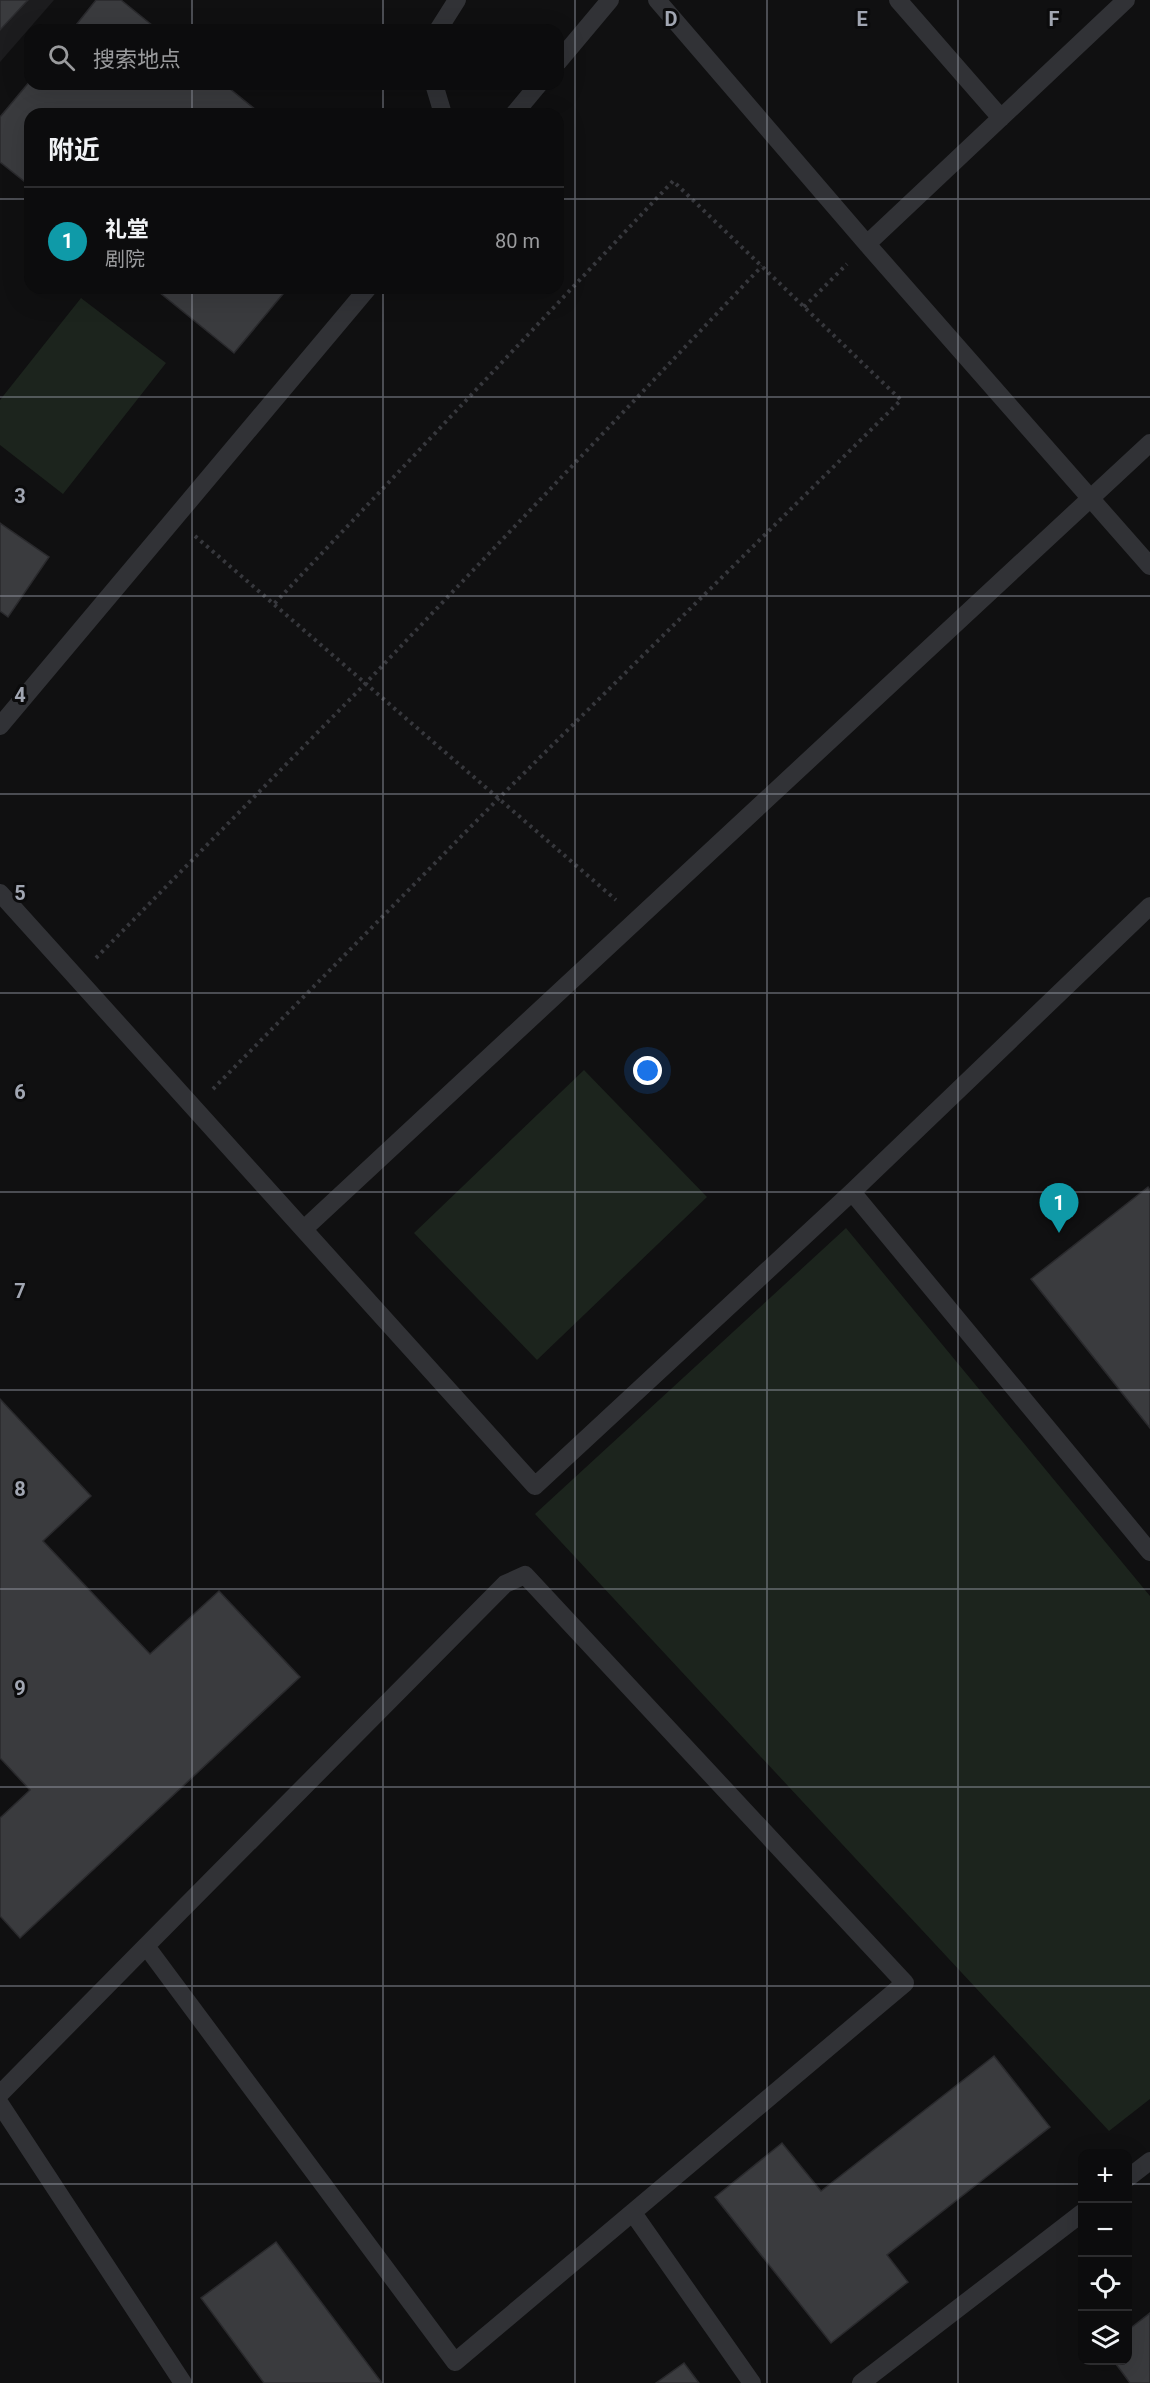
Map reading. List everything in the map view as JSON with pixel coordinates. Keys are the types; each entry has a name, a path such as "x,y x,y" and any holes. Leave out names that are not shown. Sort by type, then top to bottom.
{"lane":[{"path":"442,24 457,0"},
{"path":"564,55 610,0"},
{"path":"657,0 867,244 1150,566"},
{"path":"898,0 1001,118"},
{"path":"867,244 1126,0"},
{"path":"436,90 440,108"},
{"path":"519,108 534,90"},
{"path":"0,726 363,294"},
{"path":"304,1229 1150,443"},
{"path":"0,893 535,1485 852,1192 1150,906"},
{"path":"852,1192 1150,1552"},
{"path":"0,2094 146,1946 505,1584 525,1575 905,1983 455,2362 146,1946"},
{"path":"0,2104 183,2383"},
{"path":"1132,2175 1150,2160"},
{"path":"633,2213 752,2383"},
{"path":"861,2383 1078,2216"}],"path":[{"path":"194,1108 500,797 901,400 673,181 274,604"},
{"path":"804,307 867,244"},
{"path":"77,978 366,683 762,266"},
{"path":"174,518 500,797 638,919"}],"shaded area":[{"path":"0,0 54,0 33,24 24,24 24,34 0,62"},
{"path":"81,298 166,363 63,494 0,445 0,400"},
{"path":"584,1070 707,1197 537,1360 414,1233"},
{"path":"846,1228 1150,1596 1150,2099 1109,2131 535,1514"}],"building":[{"path":"0,0 28,0 0,30"},
{"path":"96,0 121,0 151,24 77,24"},
{"path":"24,88 231,90 254,108 24,108 24,181 0,162 0,117"},
{"path":"161,294 283,294 234,353"},
{"path":"0,523 49,557 8,617 0,611"},
{"path":"1148,1187 1150,1190 1150,1428 1031,1279"},
{"path":"0,1399 91,1496 43,1541 150,1654 219,1591 300,1677 20,1938 0,1916 0,1818 30,1790 0,1758"},
{"path":"994,2056 1050,2127 887,2255 908,2282 831,2343 715,2197 782,2143 821,2191"},
{"path":"276,2242 382,2383 264,2383 201,2298"},
{"path":"1150,2313 1150,2383 1130,2383 1117,2365 1132,2365 1132,2327"},
{"path":"684,2363 699,2383 656,2383"}],"place":[{"name":"礼堂","path":"1059,1233"}]}
